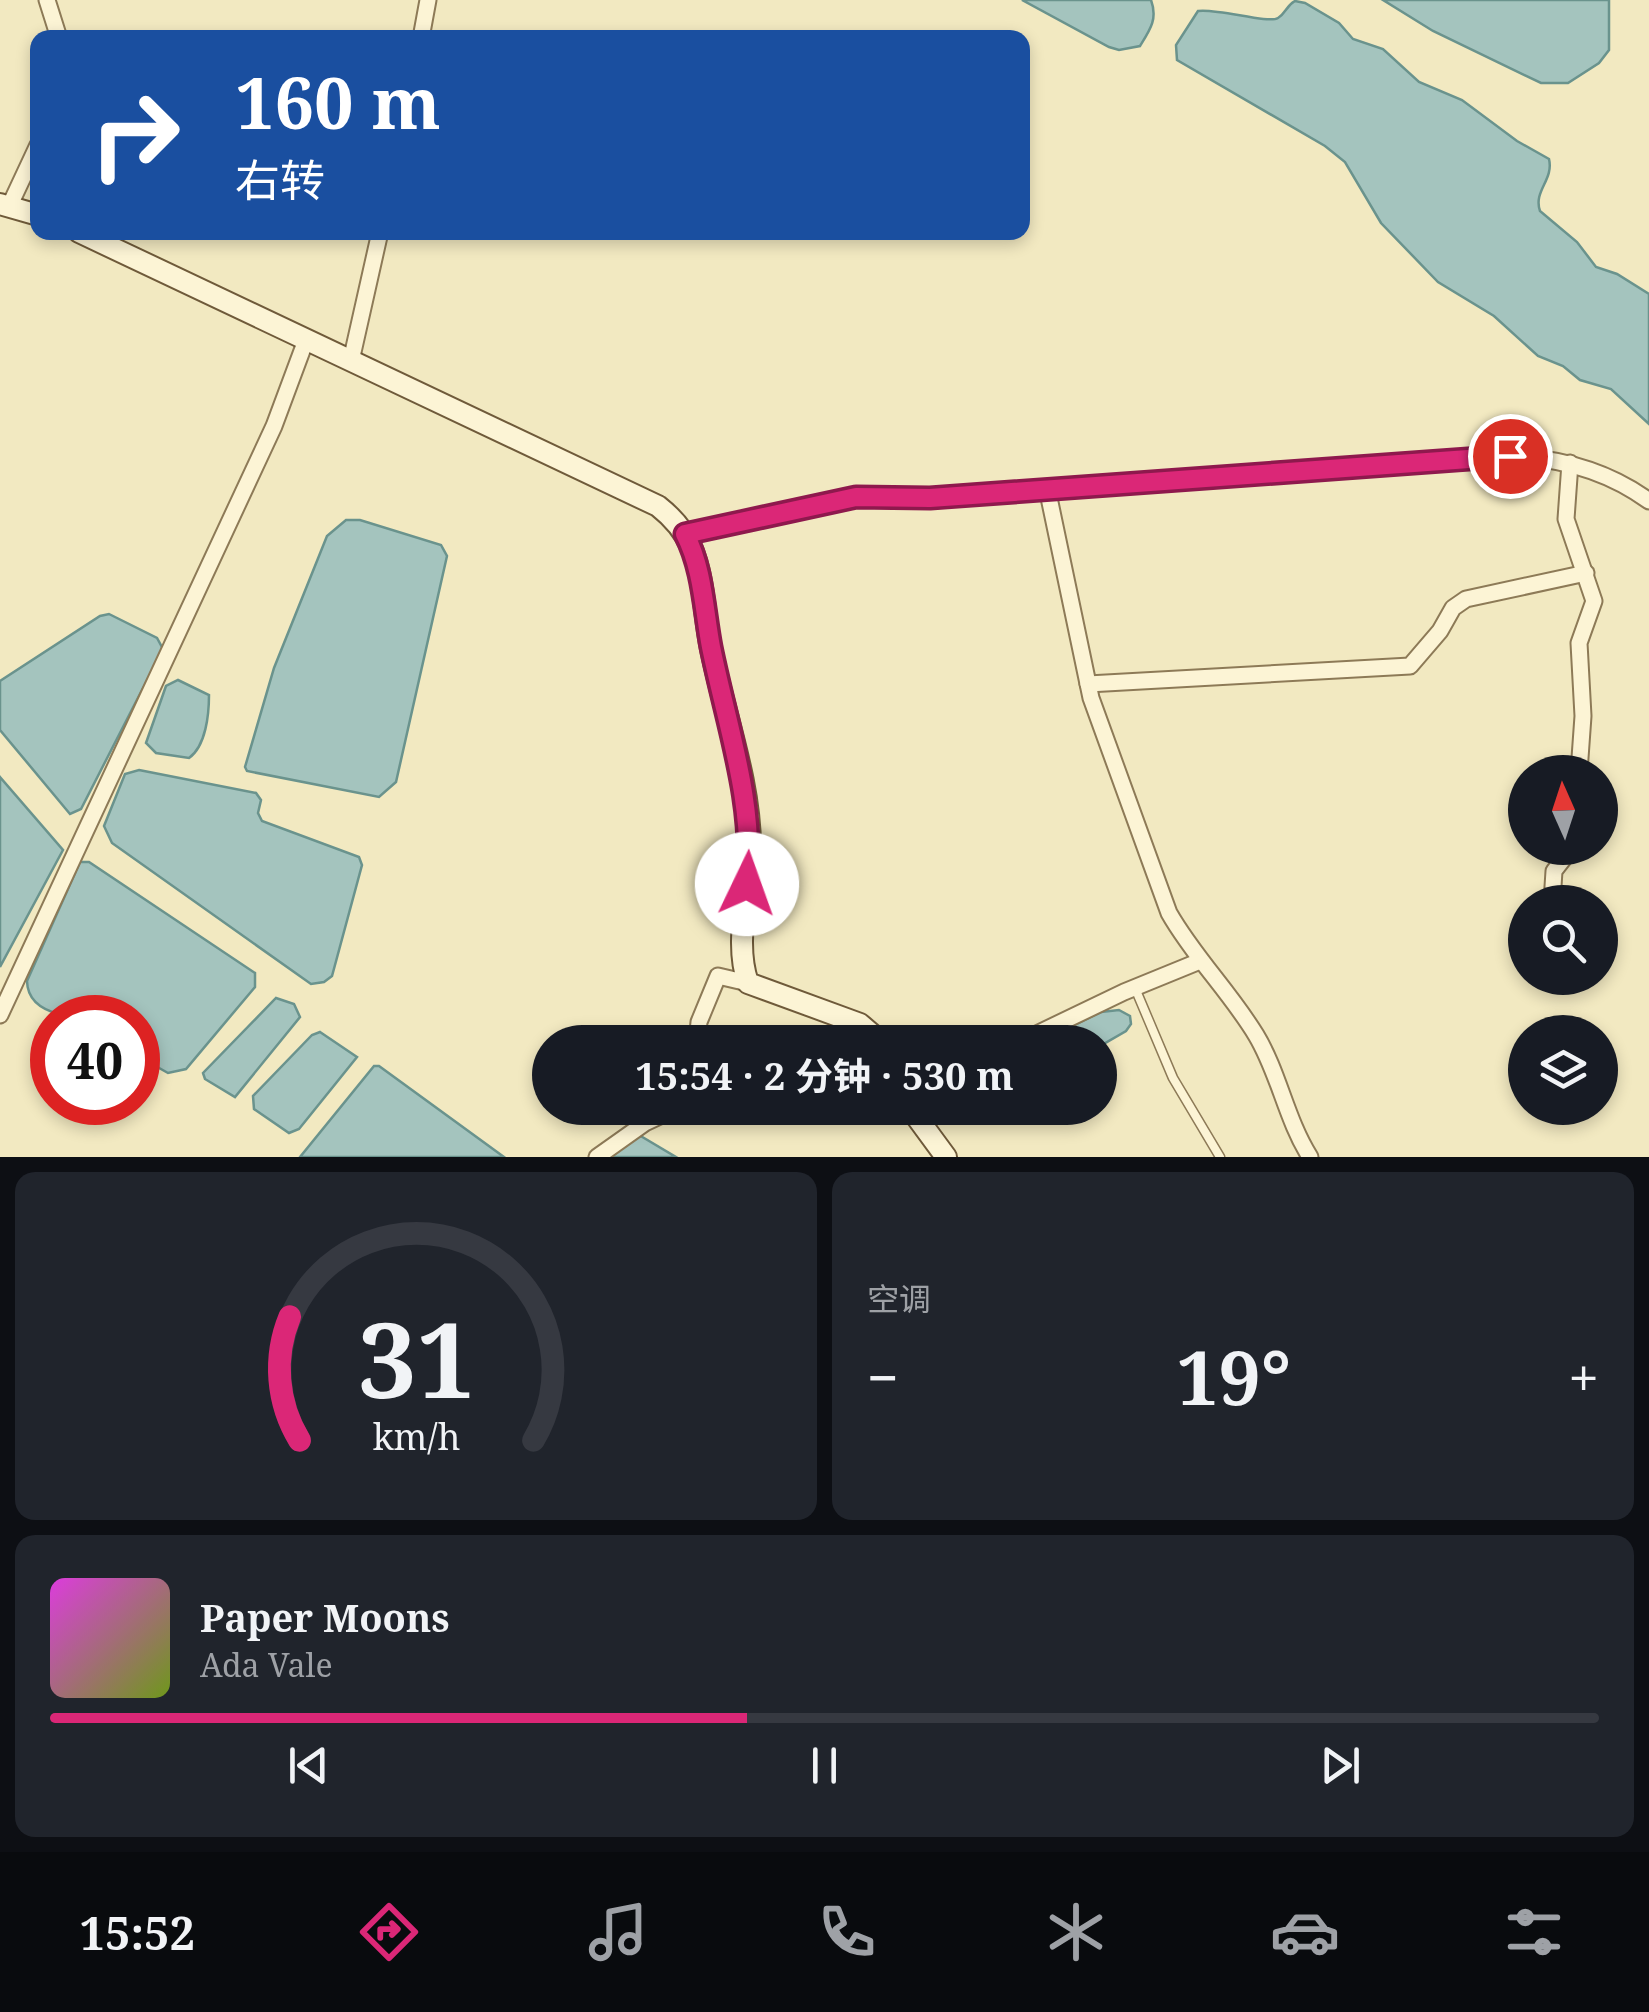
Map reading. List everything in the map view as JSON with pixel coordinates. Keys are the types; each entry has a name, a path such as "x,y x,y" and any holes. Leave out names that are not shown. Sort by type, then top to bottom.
{"street":[{"path":"47,0 56,30"},
{"path":"422,30 428,0"},
{"path":"30,159 4,206 30,212"},
{"path":"96,240 658,506 685,534 699,573 710,644 745,794 750,850 741,953 748,983"},
{"path":"351,361 378,240"},
{"path":"0,1015 274,426 306,340"},
{"path":"685,534 856,497 930,498 1510,456 1570,463 1600,474 1649,501"},
{"path":"1570,463 1566,519 1594,600 1579,643 1583,716 1580,755"},
{"path":"1048,488 1088,684 1169,913 1256,1036 1296,1136 1310,1157"},
{"path":"1088,684 1410,666 1440,631 1453,608 1466,599 1586,573"},
{"path":"1056,1025 1200,962"},
{"path":"698,1025 718,976 748,983 861,1025"},
{"path":"598,1157 644,1125"},
{"path":"924,1125 946,1157"}],"lane":[{"path":"1135,988 1173,1078 1220,1157"}],"water":[{"path":"1022,0 1151,0 1153,19 1140,46 1119,50"},
{"path":"1383,0 1609,0 1609,50 1599,63 1568,83 1541,83 1433,31"},
{"path":"1295,1 1339,23 1353,39 1383,49 1419,82 1462,100 1517,141 1549,159 1549,173 1539,197 1540,211 1577,242 1596,267 1617,274 1649,294 1649,424 1611,389 1580,380 1563,366 1538,356 1494,316 1438,282 1381,223 1345,162 1325,146 1177,60 1176,45 1198,11 1273,19"},
{"path":"346,520 360,520 441,545 447,556 396,782 379,797 247,771 245,767 274,668 327,536"},
{"path":"109,614 157,638 163,649 81,809 70,814 0,730 0,681 100,616"},
{"path":"178,680 209,695 203,738 189,758 156,753 146,743 166,686"},
{"path":"139,770 256,793 261,800 258,813 262,821 359,857 362,865 332,976 311,984 112,843 104,826 125,774"},
{"path":"0,777 63,850 0,967"},
{"path":"80,862 89,862 255,973 255,987 186,1069 168,1073 160,1068 160,995 31,995 27,981"},
{"path":"276,998 294,1004 300,1017 235,1097 205,1079 203,1073"},
{"path":"1119,1010 1130,1016 1131,1024 1117,1036 1117,1025 1074,1025 1101,1012"},
{"path":"320,1032 357,1057 299,1129 289,1133 254,1109 253,1096 312,1035"},
{"path":"374,1066 379,1066 504,1157 300,1157"},
{"path":"639,1135 676,1157 608,1157"}],"route":[{"path":"747,884 750,828 745,794 710,644 696,559 685,534 856,497 930,498 1510,456"}]}
